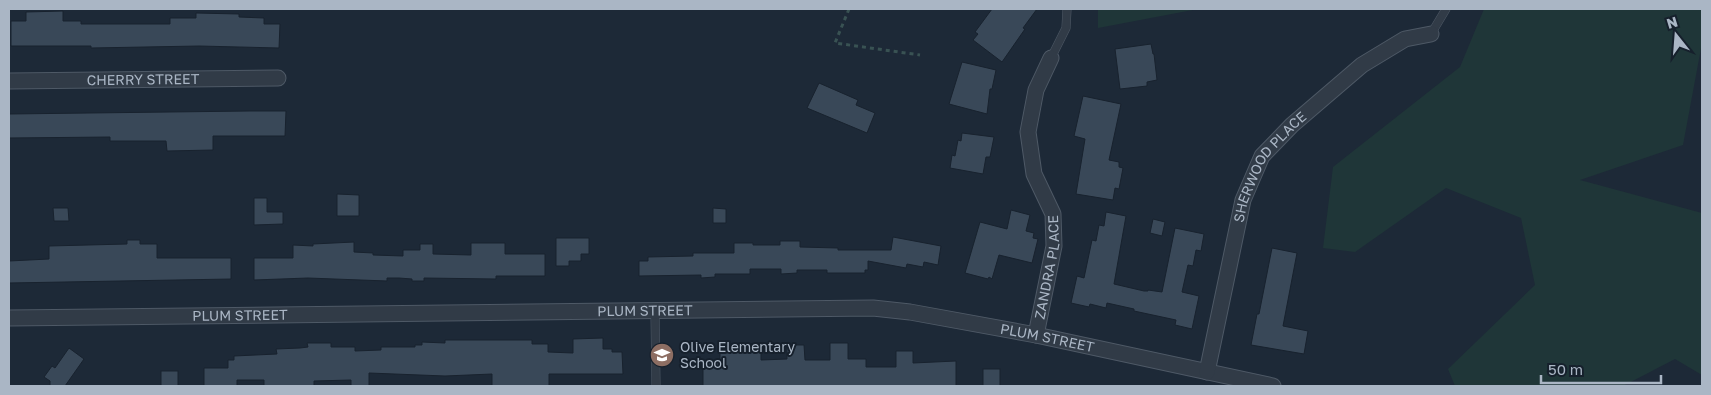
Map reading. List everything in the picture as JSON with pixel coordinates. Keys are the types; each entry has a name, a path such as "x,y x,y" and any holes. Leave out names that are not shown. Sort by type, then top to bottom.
{"street":[{"name":"SHERWOOD PLACE","path":"1207,372 1243,200 1262,156 1292,125 1362,65 1405,38 1432,34"},
{"name":"ZANDRA PLACE","path":"1036,335 1054,246 1053,214 1034,174 1028,132 1036,90 1051,58"},
{"name":"CHERRY STREET","path":"9,80 278,78"},
{"name":"PLUM STREET","path":"9,318 872,308 910,312 1036,335 1273,386"}],"lane":[{"path":"1051,58 1066,28 1067,9"},
{"path":"1432,34 1446,9"},
{"path":"655,311 656,386"}],"path":[{"path":"849,9 834,43 920,55"}],"green space":[{"path":"1098,9 1198,9 1098,28"},
{"path":"1484,9 1702,9 1702,43 1683,145 1580,180 1702,213 1702,375 1675,359 1623,386 1455,386 1448,369 1535,285 1521,218 1446,188 1355,252 1323,248 1333,167 1460,67"}],"building":[{"path":"992,9 1037,9 1002,62 973,40 978,34 975,32"},
{"path":"63,11 63,21 81,21 81,24 170,24 170,18 196,18 196,13 239,14 239,17 264,18 264,24 280,24 279,48 11,46 11,21 26,21 26,12"},
{"path":"1151,44 1157,80 1147,82 1147,86 1120,89 1115,49"},
{"path":"962,62 996,70 992,89 990,89 987,114 949,104"},
{"path":"819,83 858,100 856,105 875,113 867,133 807,108"},
{"path":"1083,96 1121,104 1109,160 1119,162 1119,167 1123,168 1119,189 1115,188 1113,200 1076,194 1085,139 1074,136"},
{"path":"286,111 285,136 213,136 213,150 167,151 166,141 110,141 110,137 9,138 9,114"},
{"path":"962,133 994,137 990,157 986,157 983,174 950,168 952,155 955,156 958,140 961,141"},
{"path":"337,194 359,195 359,216 337,216"},
{"path":"254,198 267,198 267,212 283,212 283,224 254,225"},
{"path":"53,208 68,208 69,221 54,221"},
{"path":"713,208 726,209 726,223 713,223"},
{"path":"1011,210 1030,215 1026,231 1034,233 1033,238 1038,239 1032,263 999,255 992,279 965,273 980,222 1007,229"},
{"path":"1106,212 1126,216 1114,284 1144,291 1162,292 1175,228 1204,234 1201,251 1196,250 1193,266 1188,265 1182,292 1199,296 1192,329 1175,325 1176,320 1107,303 1106,308 1090,304 1089,307 1071,303 1077,276 1084,278 1092,240 1096,241 1099,225 1104,226"},
{"path":"1153,219 1165,222 1162,236 1150,233"},
{"path":"893,237 941,246 938,265 924,262 923,267 907,264 906,268 868,261 868,270 865,270 865,273 827,273 827,270 797,270 797,273 781,274 781,269 750,269 750,274 715,274 715,277 701,278 701,275 639,276 639,261 648,261 648,257 693,256 693,253 734,253 734,243 780,245 780,241 800,241 800,247 838,248 838,250 891,250"},
{"path":"556,238 589,238 589,254 581,254 581,261 569,261 569,266 556,266"},
{"path":"127,240 140,240 140,244 157,244 157,258 231,258 231,279 9,283 9,261 49,259 49,246 127,244"},
{"path":"354,242 354,252 403,256 403,250 420,250 420,244 433,244 433,254 471,255 471,243 505,243 505,254 545,254 545,276 496,276 496,279 424,278 424,281 399,278 387,278 387,281 308,278 254,280 254,258 293,258 293,245 313,246 313,244"},
{"path":"1272,248 1297,253 1283,326 1308,331 1304,354 1251,345"},
{"path":"603,338 603,349 612,349 612,352 622,352 623,374 549,374 549,386 492,386 492,374 445,376 369,373 369,386 351,386 351,380 314,381 314,386 264,386 264,380 237,380 237,386 204,386 204,368 228,368 228,360 234,360 234,356 277,354 276,349 308,347 307,343 331,343 331,347 355,347 355,351 381,350 381,347 415,347 415,345 422,345 422,342 445,343 445,340 532,340 532,344 548,344 548,352 573,353 573,339"},
{"path":"761,343 761,360 787,359 787,345 804,345 805,360 830,360 830,343 848,343 848,359 866,359 866,367 896,367 896,351 913,351 913,363 956,361 956,386 703,386 703,361 720,361 720,346 744,346 744,344"},
{"path":"69,348 84,359 65,386 50,386 50,381 44,377 52,366 55,368"},
{"path":"983,369 1000,369 1000,386 983,386"},
{"path":"161,371 178,371 178,386 161,386"}],"place":[{"name":"Olive Elementary School","path":"662,355"}]}
